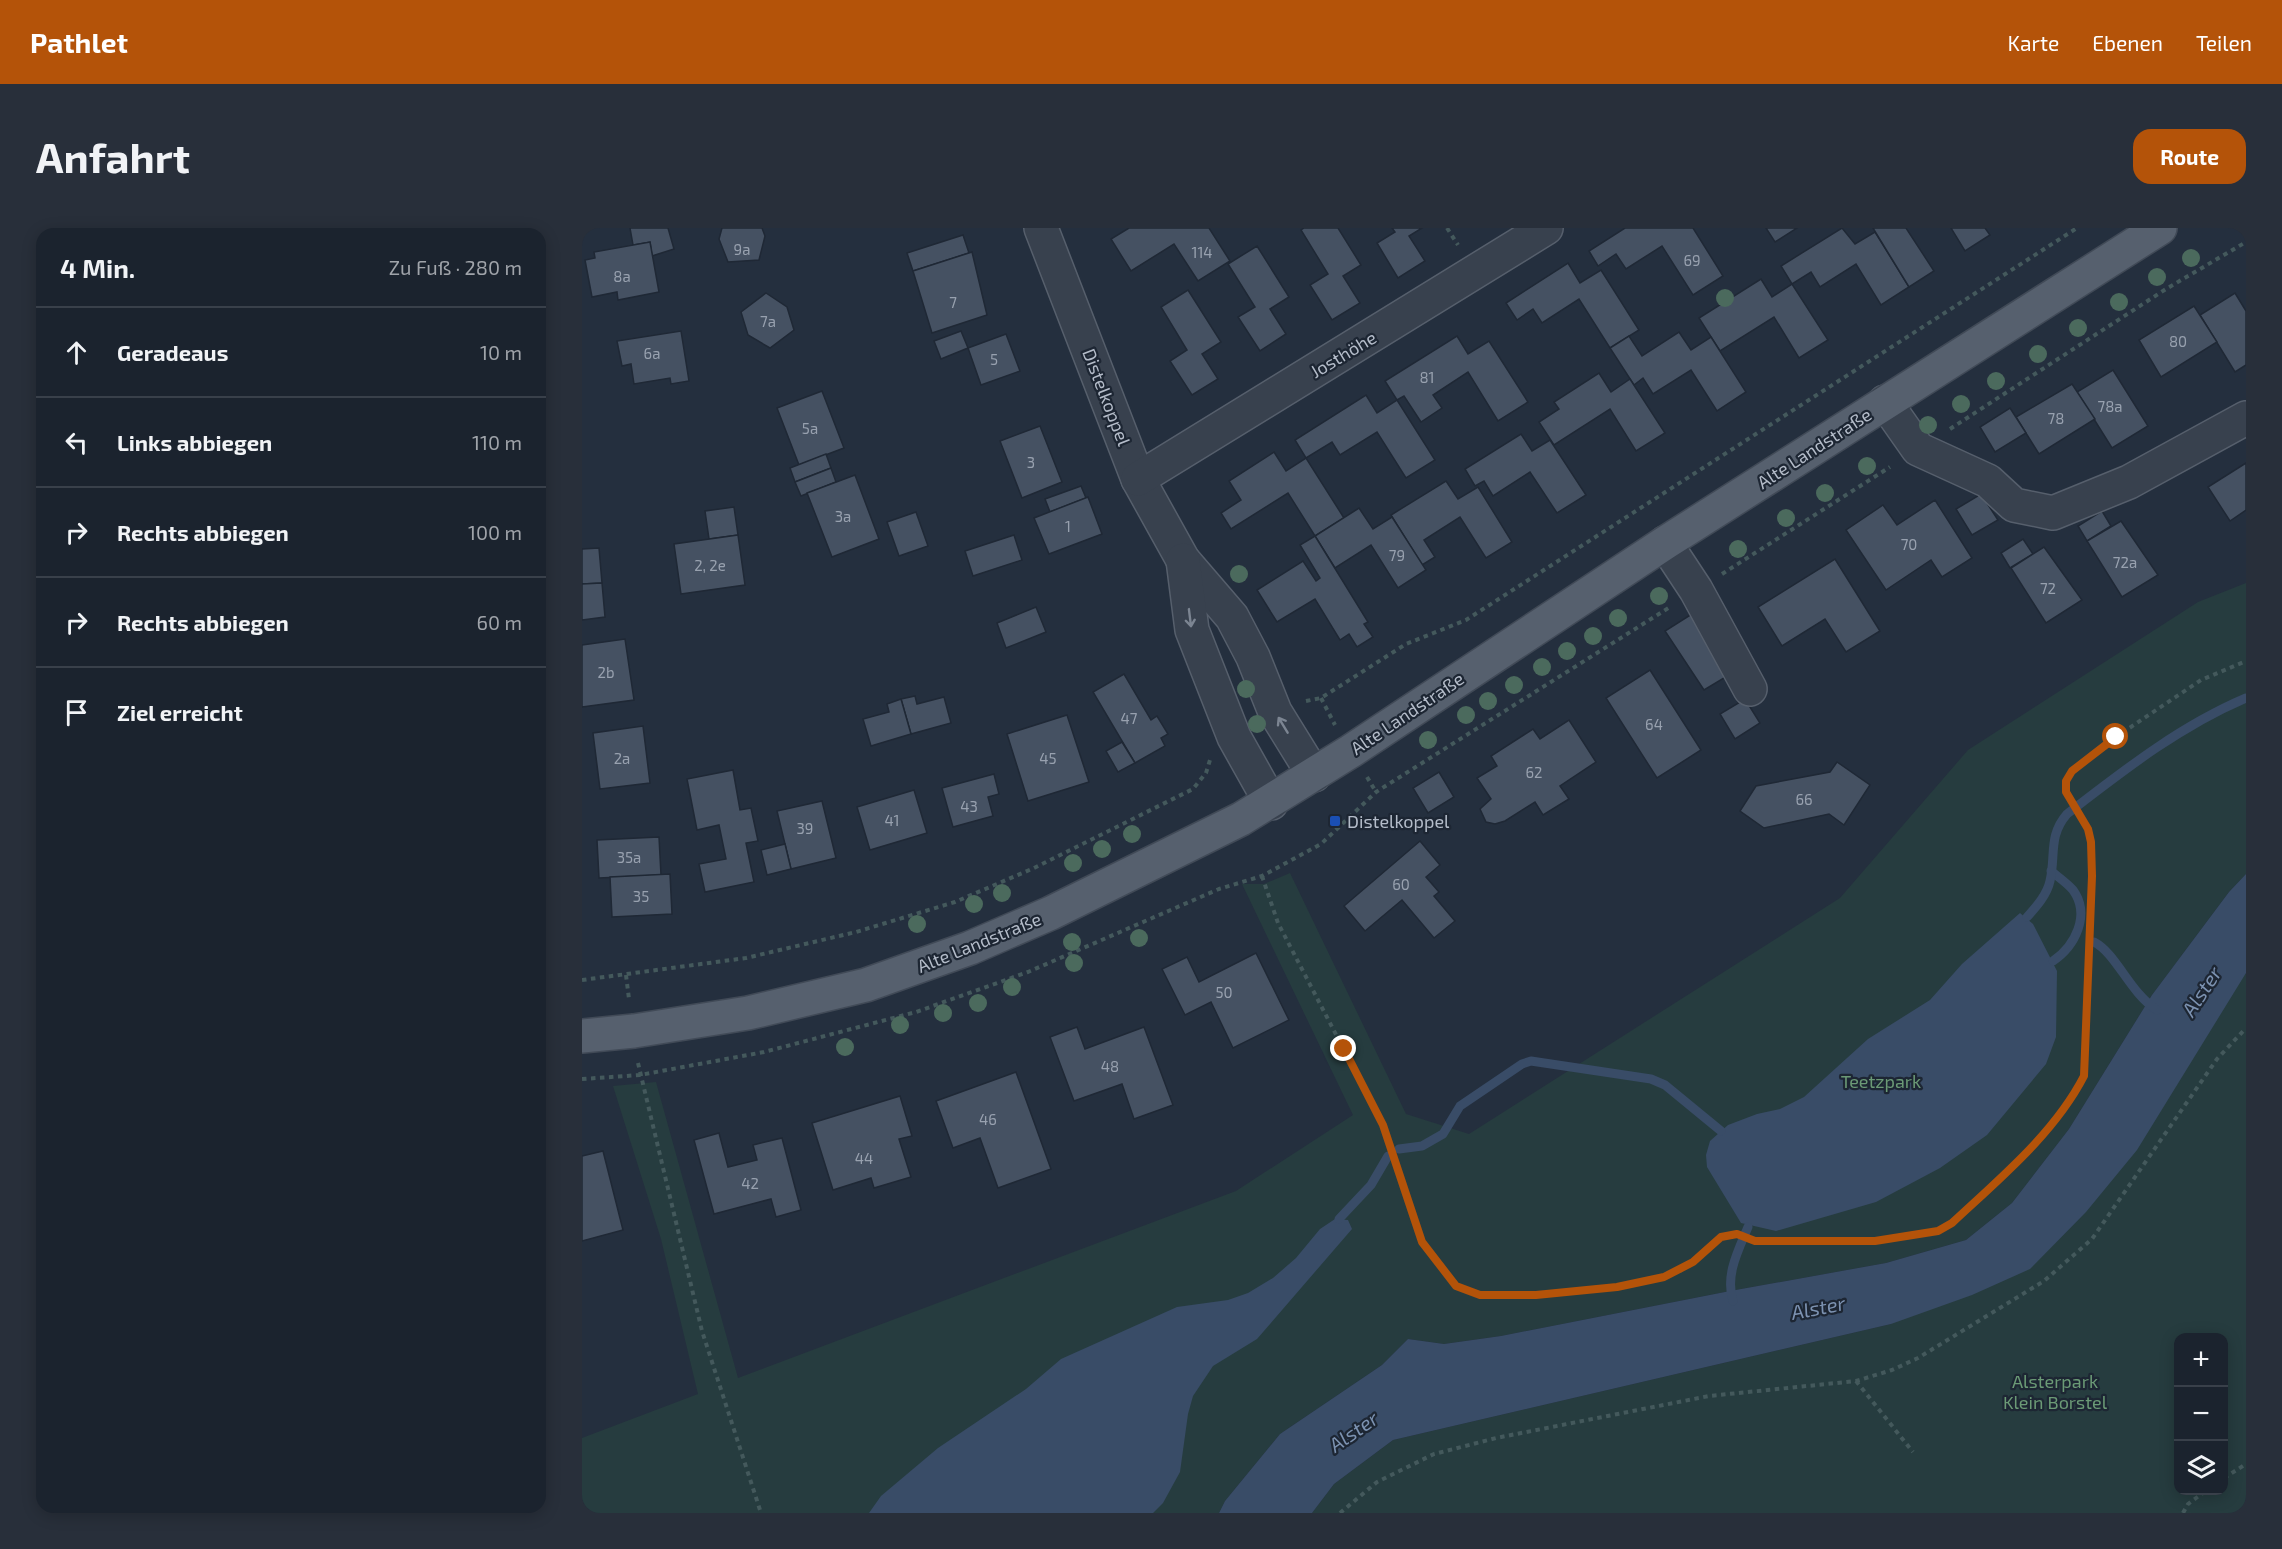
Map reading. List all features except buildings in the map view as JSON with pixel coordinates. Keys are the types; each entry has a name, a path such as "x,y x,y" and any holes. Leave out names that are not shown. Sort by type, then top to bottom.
{"main road":[{"name":"Alte Landstraße","path":"582,1036 634,1031 748,1013 866,985 970,948 1051,913 1271,803 1665,543 2160,228"}],"street":[{"name":"Distelkoppel","path":"1041,228 1138,479 1183,560 1232,617 1253,657 1275,712 1314,775"},
{"name":"Josthöhe","path":"1138,479 1546,228"},
{"path":"1885,402 1918,449 1988,481 2014,505 2053,513 2129,483 2246,418"},
{"path":"1665,543 1696,590 1750,689"},
{"name":"Distelkoppel","path":"1183,560 1192,630 1234,737 1271,803"}],"path":[{"path":"1297,704 1321,698 1406,644 1466,620 2077,228"},
{"path":"1369,780 1376,792 2166,289 2246,242"},
{"path":"1262,876 1278,923 1383,1125 1422,1242 1456,1286 1480,1295 1536,1295 1617,1287 1664,1277 1680,1270 1721,1237 1737,1234 1755,1241 1875,1241 1938,1231 1952,1223 2049,1127 2074,1096 2084,1076 2092,876 2088,829 2066,792 2066,781 2072,771 2116,737 2201,680 2246,661"},
{"path":"1321,698 1332,719"},
{"path":"582,980 746,958 856,932 955,902 1034,868 1193,789 1206,773 1213,752"},
{"path":"1340,1513 1377,1482 1434,1454 1496,1438 1708,1396 1856,1381 1892,1370 1918,1358 2044,1281 2092,1239 2217,1059 2246,1028"},
{"path":"640,1075 702,1331 761,1513"},
{"path":"1856,1381 1913,1452"},
{"path":"2228,1475 2246,1464"},
{"path":"2183,1513 2188,1504 2201,1495"}],"green space":[{"name":"Teetzpark","path":"2246,583 2246,874 2229,892 2152,995 2069,1129 2012,1203 1966,1240 1886,1263 1501,1336 1444,1344 1408,1339 1382,1365 1280,1434 1225,1501 1219,1513 582,1513 582,1438 698,1394 661,1239 613,1086 656,1082 738,1378 1236,1191 1353,1115 1242,884 1264,884 1290,873 1406,1114 1469,1134 1840,898 1968,750 2198,602"},
{"name":"Alsterpark Klein Borstel","path":"2246,973 2246,1513 1312,1513 1334,1484 1393,1440 1891,1324 2239,983"}],"water":[{"name":"Alster","path":"2246,874 2246,973 2137,1150 2086,1212 2030,1269 1972,1295 1891,1324 1393,1440 1334,1484 1312,1513 1219,1513 1225,1501 1280,1434 1382,1365 1408,1339 1444,1344 1501,1336 1886,1263 1966,1240 2012,1203 2069,1129 2152,995 2229,892"},
{"path":"2020,913 2033,924 2057,971 2056,1037 2046,1064 1987,1135 1940,1168 1876,1202 1776,1231 1741,1223 1707,1167 1706,1155 1710,1141 1728,1125 1757,1114 1780,1109 1804,1097 1868,1039 1930,1000 1962,964"},
{"path":"1335,1219 1348,1220 1352,1229 1257,1339 1213,1366 1193,1396 1188,1414 1180,1472 1163,1503 1153,1513 869,1513 881,1496 938,1448 1026,1389 1061,1359 1177,1307 1228,1300 1248,1293 1273,1278 1296,1258 1320,1229"}],"waterway":[{"path":"2027,917 2049,886 2055,838 2067,814 2175,735 2246,698"},
{"path":"2051,871 2073,890 2081,910 2074,939 2053,961"},
{"path":"2094,942 2110,955 2139,993 2157,1010"},
{"path":"1399,1149 1422,1146 1443,1134 1460,1106 1522,1064 1531,1061 1651,1079 1665,1085 1721,1131"},
{"path":"1339,1219 1371,1185 1388,1156"},
{"path":"1733,1301 1732,1272 1748,1227"}],"place":[{"name":"Distelkoppel","path":"1335,821"}],"route":[{"path":"1344,1049 1383,1125 1401,1186 1422,1242 1456,1286 1467,1292 1480,1295 1536,1295 1617,1287 1664,1277 1693,1262 1721,1237 1737,1234 1755,1241 1825,1242 1875,1241 1938,1231 1952,1223 1987,1191 2049,1127 2074,1096 2084,1076 2092,876 2091,842 2088,829 2066,792 2066,781 2072,771 2116,737"}]}
